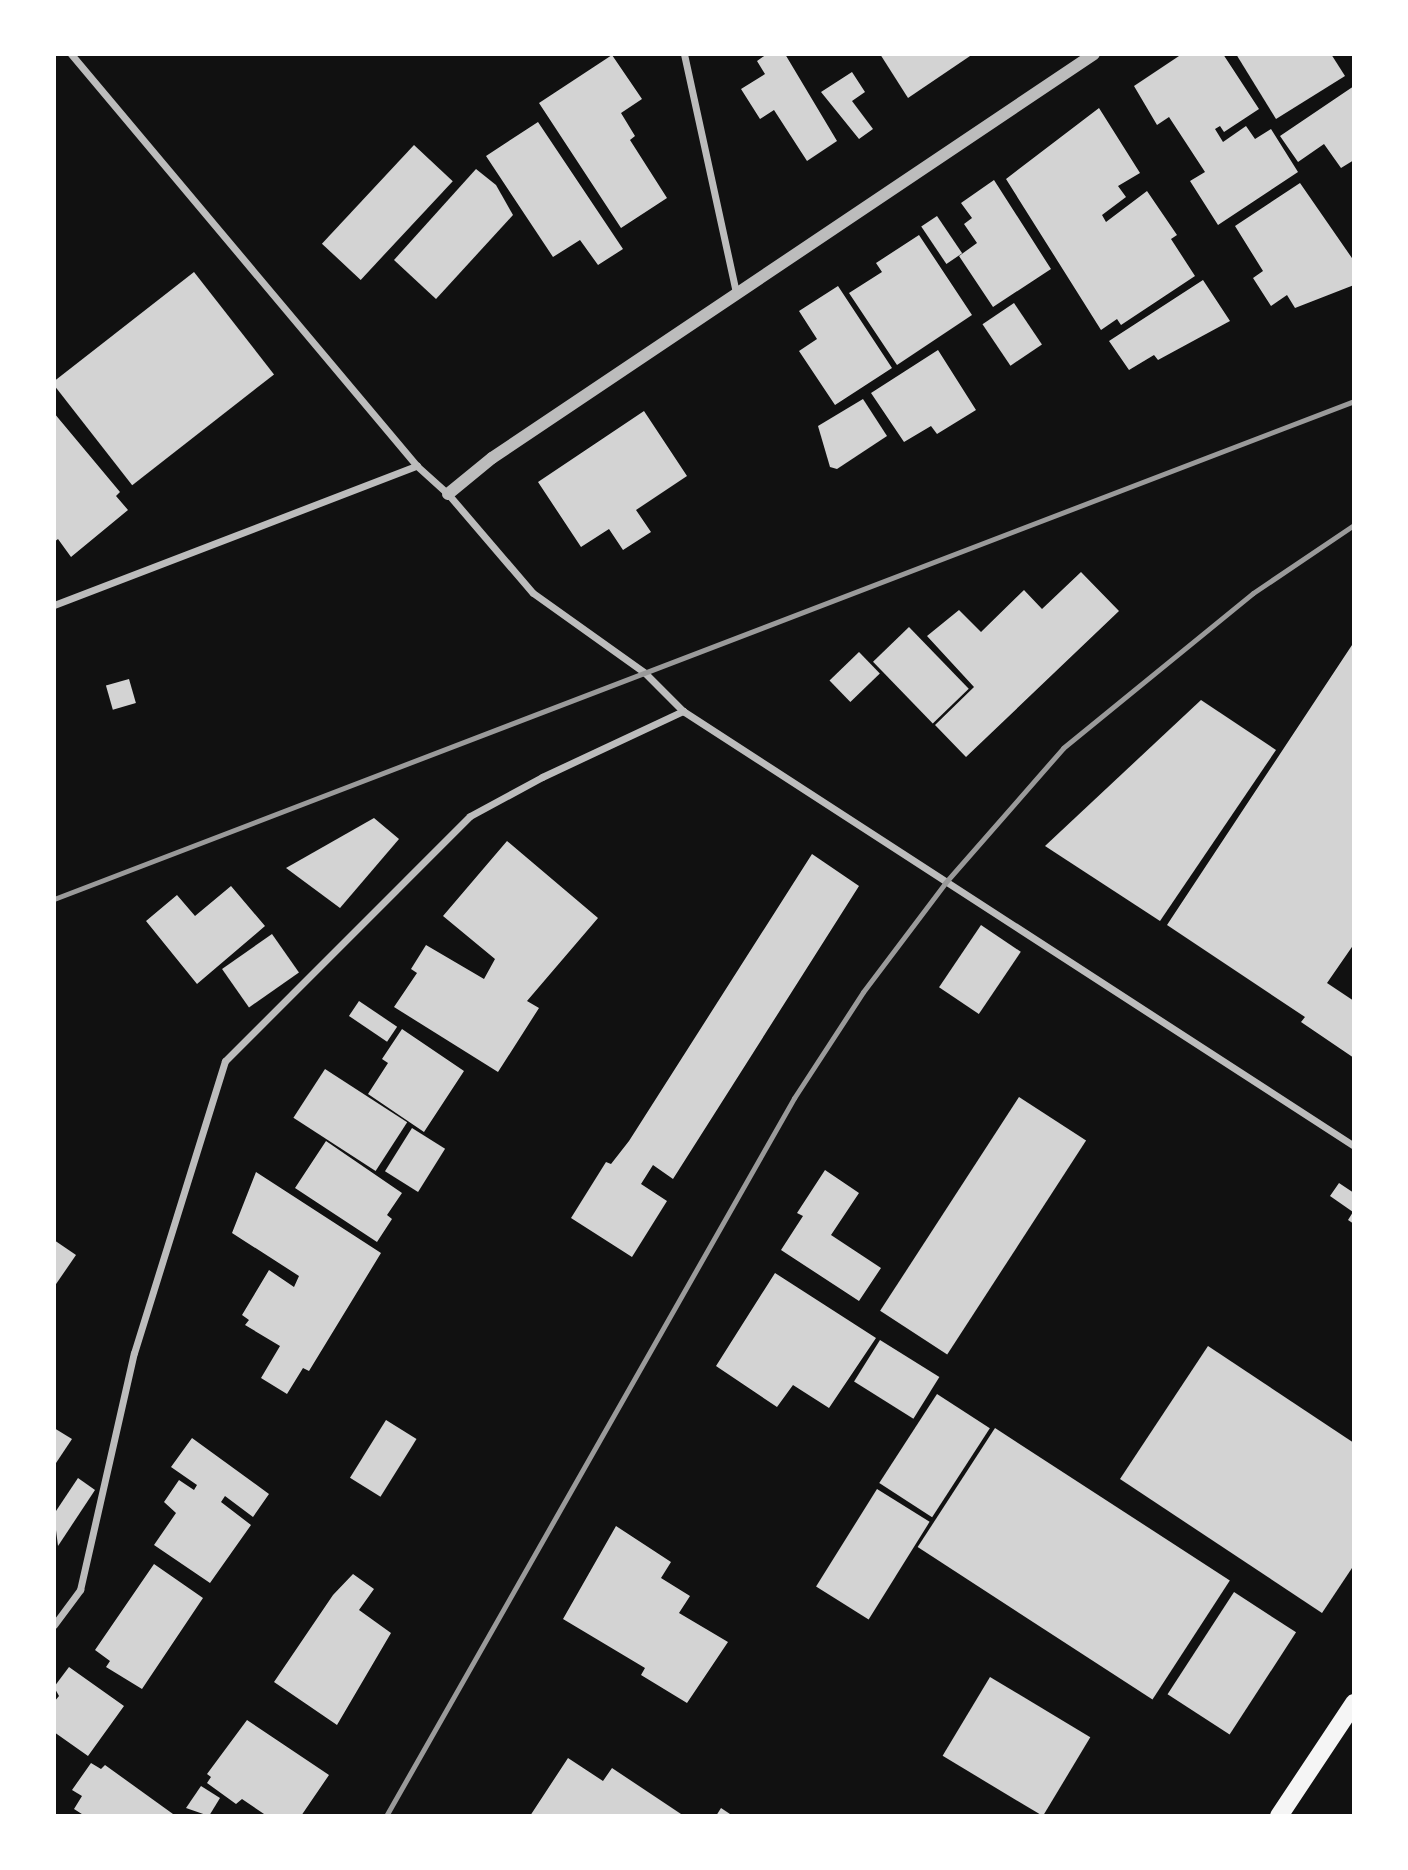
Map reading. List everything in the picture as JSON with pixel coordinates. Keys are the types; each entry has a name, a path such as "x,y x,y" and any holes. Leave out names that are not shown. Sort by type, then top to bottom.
{"main road":[{"path":"1279,1816 1354,1703"}],"street":[{"path":"71,54 417,466 448,494 533,593 645,673 683,710 1354,1146"},
{"path":"684,54 736,292"},
{"path":"448,494 492,458 1094,54"},
{"path":"54,605 417,466"},
{"path":"54,1625 80,1590 134,1353 225,1061 470,816 542,777 683,710"}],"building":[{"path":"767,54 785,54 837,141 807,161 774,110 760,119 741,89 765,74 757,61"},
{"path":"880,54 973,54 908,98"},
{"path":"1182,54 1223,54 1259,109 1224,132 1220,126 1215,129 1223,142 1246,126 1255,139 1271,129 1298,172 1218,225 1190,181 1205,172 1169,117 1157,125 1134,86"},
{"path":"1236,54 1331,54 1345,76 1276,119"},
{"path":"612,55 642,99 621,113 635,136 630,140 667,198 621,228 539,103"},
{"path":"852,72 865,92 852,101 873,129 859,139 821,92"},
{"path":"1354,86 1354,160 1341,168 1324,144 1298,162 1280,136"},
{"path":"1099,108 1140,173 1118,186 1126,197 1102,215 1106,222 1147,191 1177,235 1171,239 1195,276 1121,325 1117,319 1101,330 1006,179"},
{"path":"538,122 623,249 598,265 580,240 553,257 486,156"},
{"path":"414,145 453,181 361,280 322,244"},
{"path":"476,169 496,185 513,215 436,299 394,260"},
{"path":"994,180 1051,269 993,307 959,256 977,243 964,224 972,218 961,203"},
{"path":"1300,183 1354,261 1354,285 1295,308 1287,295 1271,306 1253,278 1263,271 1235,226"},
{"path":"937,216 962,253 946,264 921,227"},
{"path":"919,235 972,315 897,365 849,293 882,272 876,263"},
{"path":"194,272 274,374 132,485 54,385 54,381"},
{"path":"1203,280 1230,321 1158,360 1154,355 1129,370 1109,341"},
{"path":"838,286 892,368 835,405 799,351 817,339 799,311"},
{"path":"1014,303 1042,344 1010,366 982,324"},
{"path":"938,350 976,410 937,434 931,426 904,442 871,393"},
{"path":"863,399 887,436 837,469 830,467 818,426"},
{"path":"644,411 687,476 636,510 651,532 623,550 609,529 581,547 538,482"},
{"path":"54,413 120,492 116,496 128,510 71,557 58,539 54,542"},
{"path":"1081,572 1119,611 966,757 935,725 974,687 927,636 959,610 981,632 1024,590 1042,609"},
{"path":"909,627 969,689 933,724 873,662"},
{"path":"1354,642 1354,944 1327,983 1354,1001 1354,1058 1301,1022 1305,1017 1167,925"},
{"path":"859,652 880,674 850,702 830,680"},
{"path":"129,679 136,703 113,710 106,686"},
{"path":"1201,700 1276,750 1160,921 1045,846"},
{"path":"374,818 399,839 340,908 286,868"},
{"path":"507,841 598,918 527,1001 539,1008 498,1072 394,1007 417,973 411,969 426,945 484,979 495,959 443,916"},
{"path":"812,854 859,886 673,1179 653,1165 641,1184 667,1201 632,1257 571,1218 606,1162 611,1164 629,1141"},
{"path":"231,886 265,926 197,984 146,921 177,895 195,916"},
{"path":"981,925 1021,952 979,1014 939,987"},
{"path":"272,934 299,973 249,1007 222,969"},
{"path":"359,1001 397,1027 387,1042 349,1016"},
{"path":"402,1029 464,1071 424,1132 368,1094 388,1063 382,1059"},
{"path":"325,1069 407,1122 376,1171 293,1118"},
{"path":"1019,1097 1086,1141 947,1354 880,1311"},
{"path":"412,1128 445,1149 418,1192 385,1171"},
{"path":"326,1141 402,1193 387,1215 392,1219 377,1242 295,1188"},
{"path":"825,1170 859,1193 831,1235 881,1268 859,1301 781,1250 803,1216 797,1213"},
{"path":"256,1172 381,1253 309,1371 303,1368 287,1394 261,1378 280,1346 245,1325 249,1320 242,1315 269,1270 294,1287 299,1276 232,1233"},
{"path":"1339,1183 1354,1193 1354,1224 1348,1220 1353,1212 1330,1196"},
{"path":"54,1240 76,1255 54,1287"},
{"path":"775,1273 876,1338 829,1408 793,1385 777,1407 716,1366"},
{"path":"880,1340 939,1377 913,1419 854,1382"},
{"path":"1208,1346 1354,1443 1354,1565 1322,1613 1120,1479"},
{"path":"937,1394 990,1428 932,1517 879,1483"},
{"path":"386,1420 417,1439 380,1497 350,1478"},
{"path":"54,1428 72,1439 54,1466"},
{"path":"995,1428 1230,1580 1152,1700 918,1547"},
{"path":"192,1438 269,1494 253,1517 225,1496 221,1502 251,1525 210,1583 154,1545 176,1513 164,1502 179,1480 194,1490 197,1485 171,1467"},
{"path":"78,1478 95,1490 58,1546 54,1514"},
{"path":"877,1489 930,1522 869,1619 816,1587"},
{"path":"616,1526 671,1562 661,1578 690,1596 679,1613 728,1642 687,1703 641,1675 645,1668 563,1619"},
{"path":"154,1564 203,1598 142,1689 106,1667 110,1661 95,1650"},
{"path":"353,1574 374,1589 359,1610 391,1633 337,1725 274,1682 333,1595"},
{"path":"1234,1592 1296,1632 1230,1735 1168,1694"},
{"path":"69,1667 124,1706 88,1756 54,1732 54,1702 59,1696 54,1687"},
{"path":"990,1677 1090,1737 1043,1816 943,1756"},
{"path":"247,1720 329,1775 301,1816 267,1816 242,1799 236,1804 207,1783 211,1777 207,1774"},
{"path":"568,1758 603,1781 612,1768 684,1816 530,1816"},
{"path":"91,1763 101,1769 105,1765 173,1814 85,1816 74,1809 82,1796 72,1790"},
{"path":"201,1786 220,1798 209,1816 186,1808"},
{"path":"721,1808 733,1816 716,1816"}],"railway":[{"path":"54,899 1354,401"},
{"path":"386,1816 794,1098 863,992 945,883 1063,748 1253,593 1354,525"}]}
